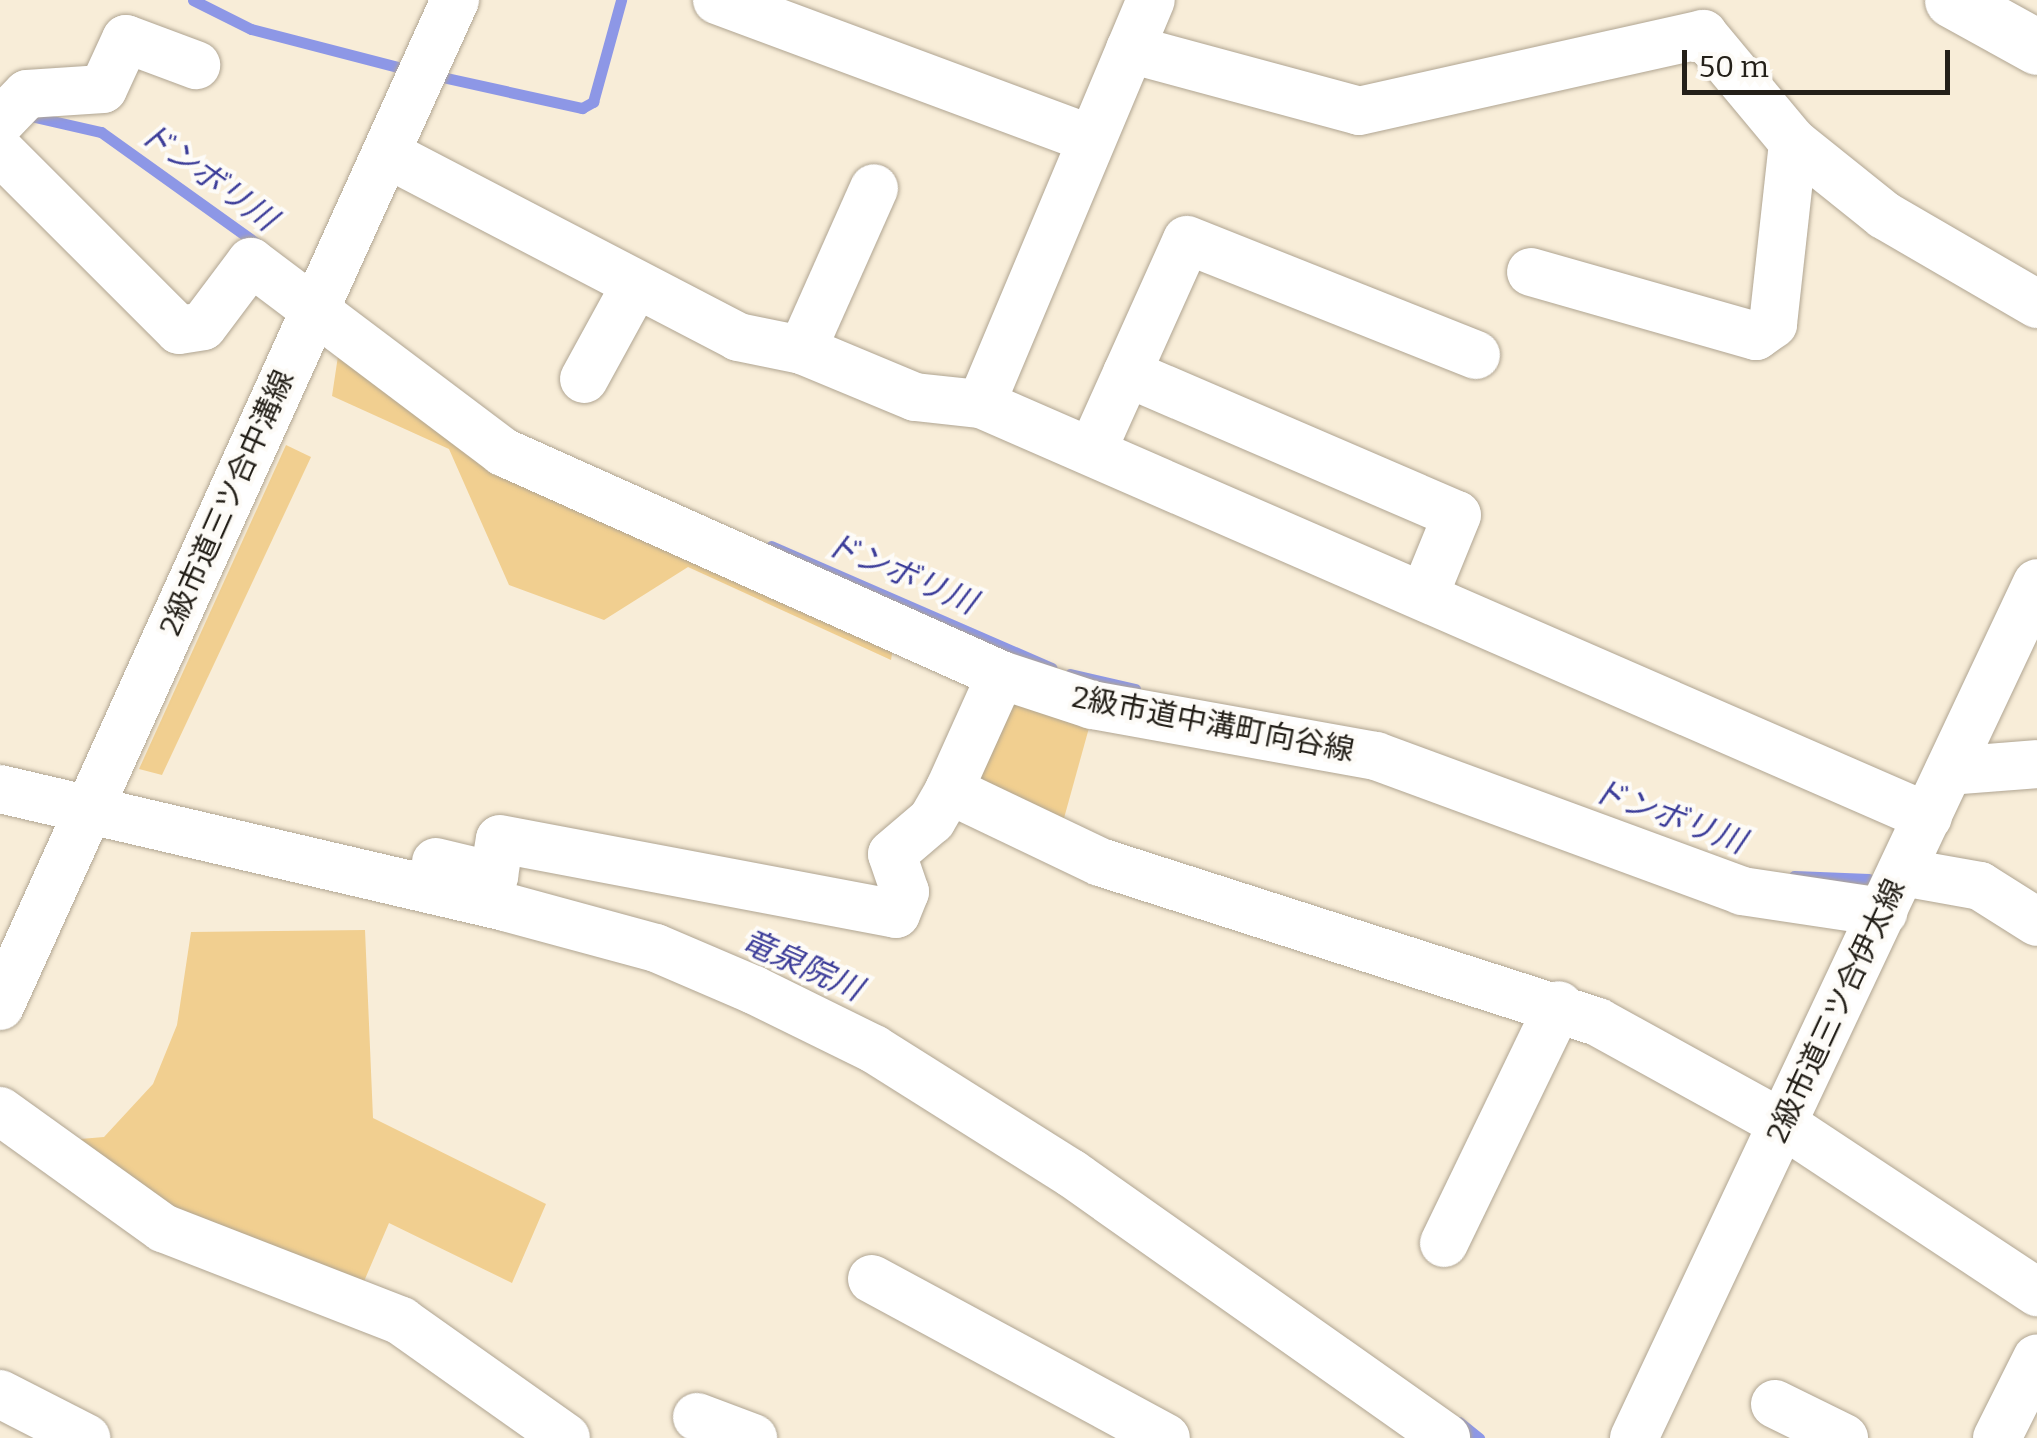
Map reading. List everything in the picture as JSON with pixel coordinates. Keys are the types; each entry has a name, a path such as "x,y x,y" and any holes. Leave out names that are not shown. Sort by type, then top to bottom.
{"main road":[{"path":"1952,0 2037,47"}],"street":[{"name":"2級市道三ツ合中溝線","path":"0,1006 314,310 389,155 455,0"},
{"path":"717,0 1091,139"},
{"path":"980,404 1151,0"},
{"path":"1130,50 1359,111 1704,34 1793,142 1884,216 2037,304"},
{"path":"0,122 27,94 103,89 126,39 196,66"},
{"path":"1531,272 1756,336 1773,324 1793,142"},
{"name":"2級市道中溝町向谷線","path":"0,151 179,330 203,326 251,262 502,452 1001,675 1092,705 1376,756 1742,892 1892,892 1980,886 2037,922"},
{"path":"389,155 738,337 802,350 915,397 980,404 1426,591 1928,816"},
{"path":"802,350 874,188"},
{"path":"1092,451 1186,240 1476,355"},
{"path":"584,379 636,284"},
{"path":"1127,372 1457,515 1426,591"},
{"name":"2級市道三ツ合伊太線","path":"1634,1438 2037,583"},
{"path":"0,789 96,794 494,876 500,839 896,914 906,892 892,854 932,820 1001,675"},
{"path":"1949,771 2037,764"},
{"path":"949,790 1100,862 1558,1005 1783,1124 2037,1292"},
{"path":"96,794 656,948 754,990 874,1049 1071,1173 1446,1438"},
{"path":"1444,1243 1558,1005"},
{"path":"0,1111 163,1228 401,1321 566,1438"},
{"path":"872,1280 1166,1438"},
{"path":"1997,1438 2037,1358"},
{"path":"0,1394 69,1434"},
{"path":"1776,1404 1844,1438"},
{"path":"697,1417 753,1438"}],"shaded area":[{"path":"338,356 893,648 891,660 688,567 604,620 509,585 449,449 332,396"},
{"path":"286,445 311,457 162,775 139,769"},
{"path":"1001,697 1092,717 1061,829 974,790"},
{"path":"365,930 373,1118 546,1204 512,1283 389,1223 359,1293 266,1265 45,1142 104,1137 153,1084 177,1025 191,932"}],"waterway":[{"path":"193,0 251,29 410,70"},
{"path":"433,75 582,108 593,102 621,0"},
{"name":"ドンボリ川","path":"26,115 101,132 263,248"},
{"name":"ドンボリ川","path":"771,546 1052,668"},
{"name":"ドンボリ川","path":"1070,674 1135,689"},
{"name":"ドンボリ川","path":"1794,876 1869,879"},
{"name":"竜泉院川","path":"1459,1422 1479,1438"}]}
